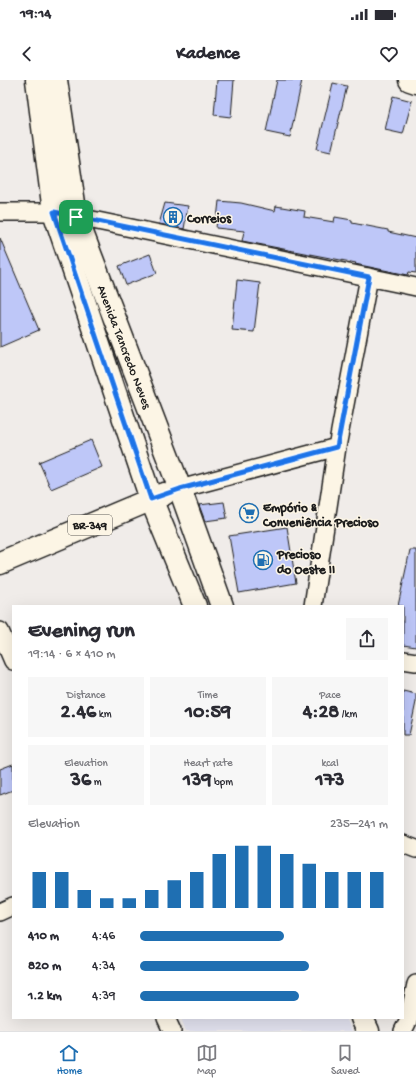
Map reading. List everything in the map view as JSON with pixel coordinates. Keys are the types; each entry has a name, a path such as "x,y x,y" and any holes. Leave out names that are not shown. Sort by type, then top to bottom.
{"main road":[{"name":"Avenida Tancredo Neves","path":"37,80 54,212 151,499 195,605"},
{"name":"Avenida Tancredo Neves","path":"56,80 76,217 180,489 222,605"},
{"path":"410,80 416,82"},
{"name":"BR-349","path":"0,562 151,499 180,489"},
{"path":"362,1019 368,1031"}],"street":[{"path":"0,212 54,212 416,287"},
{"path":"313,605 337,447 369,277"},
{"path":"180,489 337,447"},
{"path":"0,631 12,659"},
{"path":"404,660 416,662"},
{"path":"404,844 416,849"},
{"path":"0,912 12,906"},
{"path":"409,1025 416,984"},
{"path":"166,1019 172,1031"}],"shaded area":[{"path":"181,1019 346,1019 352,1031 186,1031"}],"building":[{"path":"217,80 234,80 231,117 214,115"},
{"path":"277,80 302,80 290,137 266,132"},
{"path":"333,83 347,86 331,152 317,149"},
{"path":"393,96 412,101 403,134 385,130"},
{"path":"219,201 241,203 275,211 276,206 305,211 304,217 334,222 335,217 352,220 352,223 388,230 388,232 416,238 416,273 409,272 408,275 355,264 356,263 242,241 244,231 216,228"},
{"name":"Correios","path":"165,203 188,206 184,229 159,224"},
{"path":"0,238 39,330 0,347"},
{"path":"150,254 157,273 126,285 119,266"},
{"path":"237,280 260,283 254,332 232,330"},
{"path":"91,440 102,467 51,489 39,462"},
{"path":"224,502 227,518 205,521 199,505"},
{"name":"Precioso do Oeste II","path":"287,527 296,583 239,593 229,536"},
{"path":"410,550 416,550 416,647 404,645 404,605 398,605"},
{"path":"404,691 416,694 416,702 409,735 404,735"},
{"path":"12,764 12,790 0,795 0,769"}],"place":[{"name":"Correios","path":"173,217"},
{"name":"Empório & Conveniência Precioso","path":"249,513"},
{"name":"Precioso do Oeste II","path":"263,560"}],"route":[{"path":"54,212 76,217 369,277 337,447 180,489 151,499 54,212"}]}
